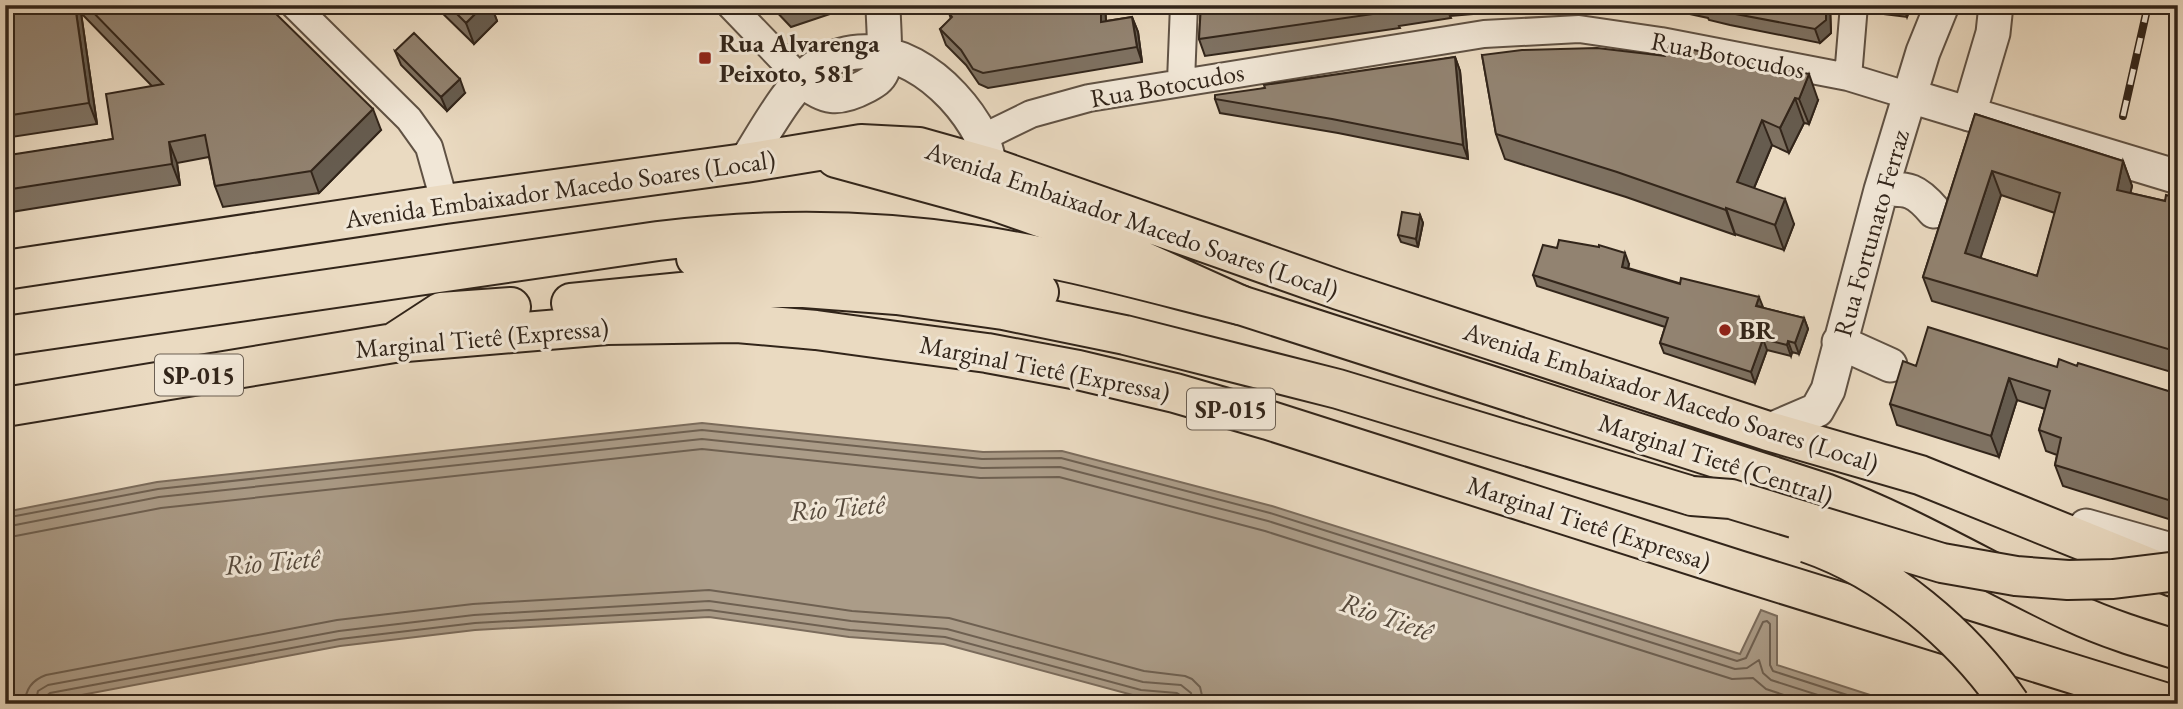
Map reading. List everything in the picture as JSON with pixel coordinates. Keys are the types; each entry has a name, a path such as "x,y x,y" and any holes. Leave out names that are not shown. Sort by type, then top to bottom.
{"highway":[{"name":"Avenida Embaixador Macedo Soares (Local)","path":"5,271 861,144 986,152 1339,290 1768,431 1920,475 2178,579"},
{"path":"816,152 963,192 1065,226 1240,305"},
{"path":"5,335 596,249 705,235 810,230 916,236 973,244 1035,256 1240,305"},
{"path":"596,249 678,258 891,267 969,277 1094,304 1287,355 1338,389"},
{"path":"394,343 441,312 722,288 804,288 897,295 1027,314 1125,335 1338,389 1692,496 1728,515 1819,547 1874,575 1938,622 1968,651 2010,704"},
{"name":"Marginal Tietê (Central)","path":"1240,305 1825,493 1898,523 2074,613 2178,650"},
{"name":"Marginal Tietê (Expressa)","path":"5,407 394,343 607,325 737,323 816,330 987,353 1077,370 1175,393 1255,416 1686,554 2170,704"},
{"path":"1692,496 1731,499 1942,563 2016,576 2068,580 2113,579 2178,571"}],"street":[{"path":"294,5 408,119 429,147 445,204"},
{"path":"730,5 815,91 840,97 878,79 883,69 883,5"},
{"path":"1181,81 1184,5"},
{"path":"1848,77 1854,5"},
{"name":"Rua Fortunato Ferraz","path":"1768,431 1817,410 1828,390 1881,190 1923,52 1942,5"},
{"path":"1969,114 1993,33 1996,5"},
{"name":"Rua Botocudos","path":"986,152 1031,114 1089,98 1483,34 1579,29 1661,41 1848,77 2178,177"},
{"path":"883,52 919,67 940,83 963,107 986,152"},
{"path":"746,163 801,79"},
{"path":"1881,190 1896,188 1913,192 1923,198 1934,211"},
{"path":"1839,342 1890,365"},
{"path":"1964,492 2020,505 2178,551"}],"water":[{"name":"Rio Tietê","path":"702,423 983,452 1062,451 1272,506 1740,654 1761,610 1777,616 1777,665 1898,704 1194,704 1140,697 944,644 849,637 709,617 475,630 340,646 34,704 5,704 5,512 157,482"}],"building":[{"path":"5,5 75,5 89,103 5,116"},
{"path":"86,5 267,5 373,109 311,171 215,186 205,135 169,142 172,164 5,190 5,130 9,155 113,139 106,94 163,84"},
{"path":"448,5 484,5 466,23"},
{"path":"780,5 800,5 785,10"},
{"path":"956,5 1101,5 1101,22 1132,17 1137,47 983,73 973,69 961,50 940,29 952,17 949,13"},
{"path":"1201,5 1417,5 1393,9 1394,11 1199,39"},
{"path":"1704,5 1826,5 1826,20 1815,29 1725,12"},
{"path":"414,33 460,79 441,97 395,51"},
{"path":"1670,45 1809,74 1799,99 1795,98 1780,128 1762,120 1737,182 1785,199 1775,225 1496,134 1482,55 1522,50 1597,48 1665,56"},
{"path":"1455,57 1463,145 1215,99 1215,95 1265,88 1264,85"},
{"path":"1975,114 2123,161 2117,190 2165,201 2166,195 2178,198 2178,352 1923,277","holes":["1992,171 2060,193 2037,276 1965,253"]},
{"path":"1402,212 1420,215 1416,239 1398,235"},
{"path":"1559,240 1599,245 1625,253 1622,267 1680,284 1681,278 1759,297 1756,306 1804,318 1795,343 1788,341 1787,345 1763,339 1751,372 1660,343 1668,318 1533,275 1543,245 1557,248"},
{"path":"1928,327 2057,367 2059,359 2077,366 2078,363 2178,394 2178,503 2055,465 2061,438 2039,430 2050,391 2009,378 1991,436 1890,404 1903,361 1916,366"}],"railway":[{"path":"2123,116 2148,5"}],"place":[{"name":"Rua Alvarenga Peixoto, 581","path":"705,58"},
{"name":"BR","path":"1725,330"}]}
